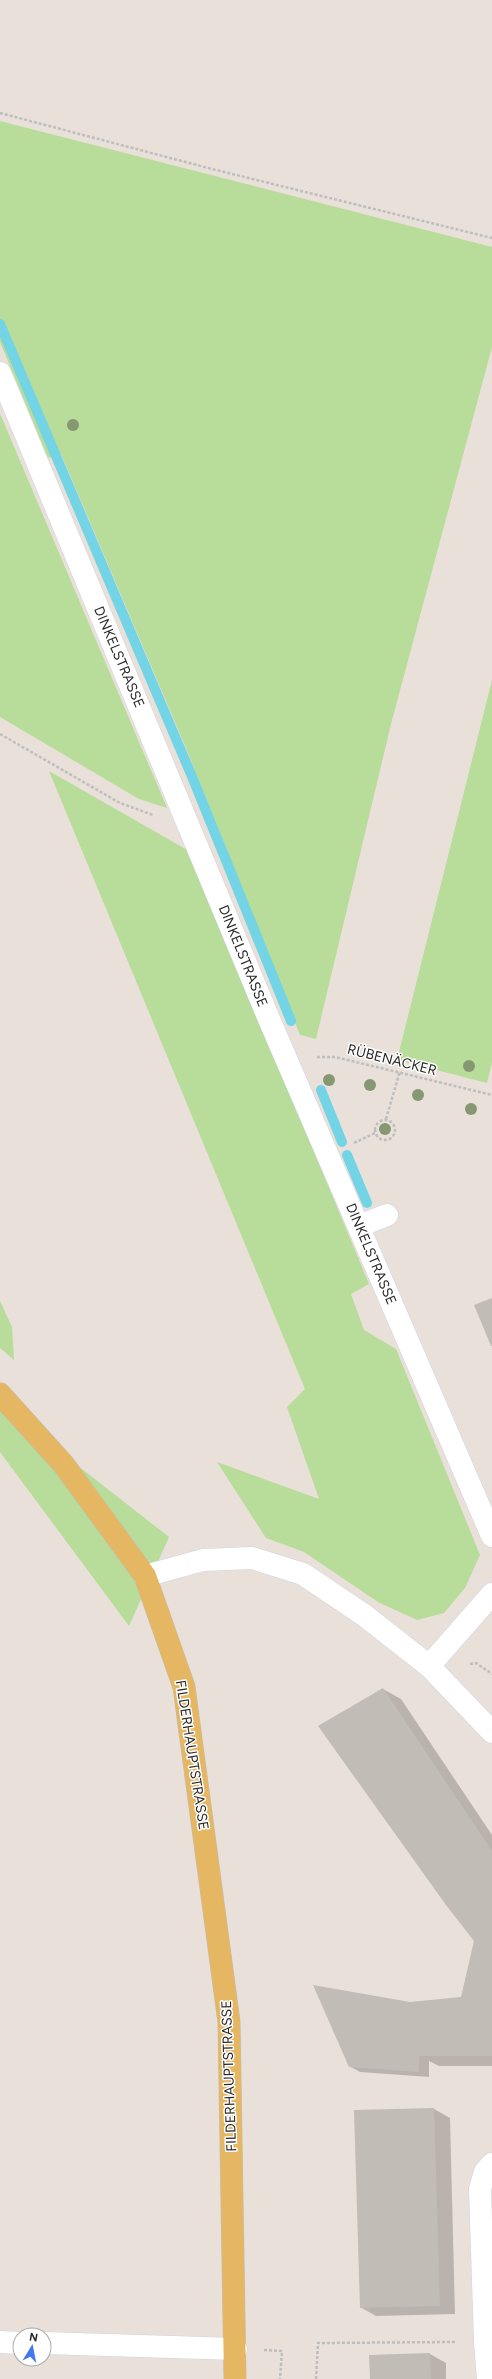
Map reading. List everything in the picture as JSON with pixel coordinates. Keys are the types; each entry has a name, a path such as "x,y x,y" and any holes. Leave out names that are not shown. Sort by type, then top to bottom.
{"main road":[{"name":"FILDERHAUPTSTRASSE","path":"0,1394 64,1465 145,1576 184,1687 229,2022 236,2349 235,2379"}],"street":[{"name":"DINKELSTRASSE","path":"0,373 269,1019 287,1057 492,1536"},
{"path":"359,1226 387,1215"},
{"path":"145,1576 203,1560 252,1558 303,1574 364,1615 429,1666 492,1732"},
{"path":"429,1666 492,1594"},
{"path":"488,2379 485,2342 488,2311 480,2189 485,2172 492,2164"},
{"path":"0,2342 12,2343"},
{"path":"52,2343 236,2349"}],"path":[{"path":"0,113 212,169 492,238"},
{"path":"0,734 120,803 165,820 189,826"},
{"name":"RÜBENÄCKER","path":"287,1057 335,1057 492,1095"},
{"path":"386,1119 400,1072"},
{"path":"386,1119 393,1122 395,1133 386,1140 379,1139 375,1133 375,1126 380,1121 386,1119"},
{"path":"316,2379 318,2342 485,2342"},
{"path":"236,2349 282,2351 280,2379"}],"green space":[{"path":"0,121 492,247 492,347 391,724 316,1039 300,1035 186,748 61,454 48,458 0,342"},
{"path":"0,413 167,808 139,799 0,717"},
{"path":"492,680 492,1063 487,1083 397,1060"},
{"path":"49,771 189,851 369,1284 351,1294 364,1330 396,1349 480,1555 465,1588 444,1613 417,1620 378,1602 304,1552 266,1538 217,1462 319,1499 287,1407 305,1389"},
{"path":"0,1301 12,1327 14,1360 0,1348"},
{"path":"0,1405 169,1537 129,1626 0,1452"}],"building":[{"path":"492,1298 492,1346 491,1346 474,1305"},
{"path":"383,1688 492,1851 492,2056 419,2056 419,2072 349,2067 313,1985 410,2002 461,1997 474,1941 446,1905 318,1726"},
{"path":"434,2108 440,2306 360,2308 354,2110"},
{"path":"430,2353 431,2379 370,2379 369,2355"}],"waterway":[{"path":"0,324 193,779 291,1021"},
{"path":"321,1090 342,1142"},
{"path":"347,1155 367,1203"}]}
